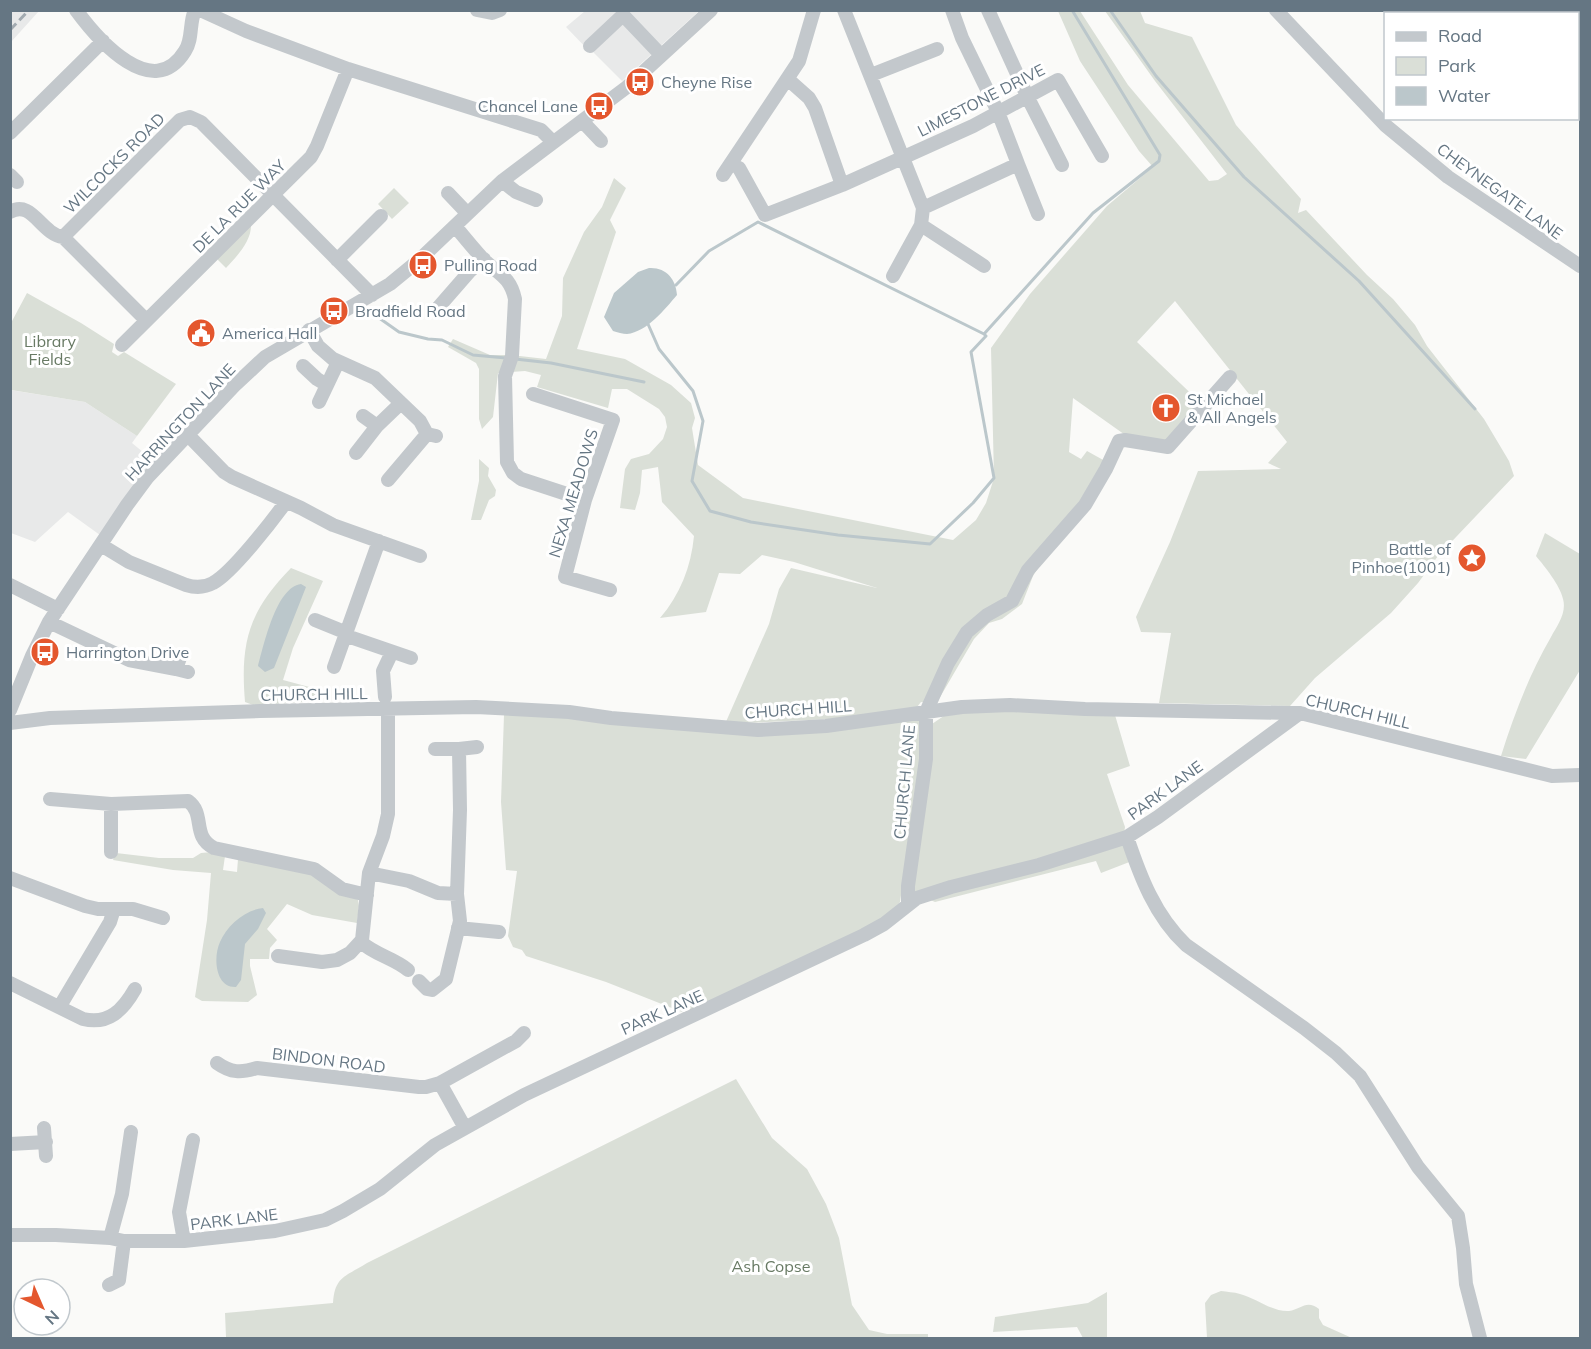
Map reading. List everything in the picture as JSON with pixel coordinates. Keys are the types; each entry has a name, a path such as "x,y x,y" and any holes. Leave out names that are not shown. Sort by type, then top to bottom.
{"street":[{"path":"76,10 104,41 132,66 147,70 160,70 174,64 186,50 195,10"},
{"path":"200,10 246,31 348,69 541,130 554,142"},
{"path":"477,10 492,13 500,10"},
{"name":"HARRINGTON LANE","path":"10,710 50,622 101,545 147,478 215,405 265,357 372,295 418,261 502,181 627,87 711,10"},
{"path":"723,175 799,61 814,10"},
{"path":"844,10 923,208 921,225 893,276"},
{"path":"952,10 962,38 998,112 1038,214"},
{"path":"988,10 1062,165"},
{"name":"CHEYNEGATE LANE","path":"1276,10 1385,125 1448,177 1581,266"},
{"path":"590,46 626,13 661,55"},
{"path":"10,133 104,41"},
{"path":"871,75 937,49"},
{"name":"DE LA RUE WAY","path":"122,345 316,150 348,69"},
{"name":"LIMESTONE DRIVE","path":"739,168 765,215 842,185 973,126 1058,80 1102,156"},
{"path":"791,82 809,98 815,108 842,185"},
{"name":"WILCOCKS ROAD","path":"63,237 180,120 190,117 201,122 273,195"},
{"path":"583,122 601,141"},
{"path":"923,208 1020,169"},
{"path":"502,181 516,192 536,200"},
{"path":"448,193 467,213"},
{"path":"273,195 372,295"},
{"path":"10,212 19,208 27,210 51,233 63,237 146,320"},
{"path":"337,260 381,216"},
{"path":"921,225 984,266"},
{"path":"455,226 484,259 506,278 515,299 510,360 504,389 505,456 509,468 521,479 585,500"},
{"path":"436,310 470,271 484,259"},
{"path":"309,330 318,346 338,362 371,375 432,435 388,480"},
{"path":"319,402 338,362"},
{"path":"303,366 317,379 327,384"},
{"name":"CHURCH LANE","path":"908,904 908,886 926,759 926,712 948,663 968,632 987,615 1012,602 1028,570 1085,505 1119,441 1168,447 1230,377"},
{"name":"NEXA MEADOWS","path":"533,394 613,420 585,500 565,578 610,591"},
{"path":"356,453 377,426 401,403"},
{"path":"363,416 377,426"},
{"path":"188,435 224,472 333,525 420,556"},
{"path":"101,545 129,561 186,585 205,587 217,581 228,570 286,502"},
{"path":"334,667 379,541"},
{"path":"10,585 58,609"},
{"path":"315,620 411,658"},
{"path":"50,622 129,660 182,671 181,656"},
{"path":"278,957 322,962 337,960 350,953 361,942 369,873 383,836 388,814 386,703 383,671 392,652"},
{"path":"19,690 22,709 33,719"},
{"name":"CHURCH HILL","path":"10,723 33,719 260,711 386,703 517,708 727,729 758,730 826,726 963,707 1010,705 1085,709 1300,713 1552,776 1581,775"},
{"name":"PARK LANE","path":"10,1235 56,1235 124,1241 184,1241 275,1231 325,1220 362,1201 429,1149 465,1128 571,1071 694,1016 864,935 884,924 917,898 1039,865 1127,837 1158,817 1300,713"},
{"path":"435,749 477,747"},
{"path":"419,981 432,990 446,979 458,928 460,910 457,894 459,749"},
{"path":"50,799 111,804 188,801 195,808 202,839 208,845 248,856 315,869 342,889 367,895"},
{"path":"111,804 111,852"},
{"path":"1127,837 1143,882 1176,935 1186,945 1336,1053 1359,1076 1418,1167 1458,1216 1466,1284 1480,1338"},
{"path":"369,873 410,882 438,893 457,894"},
{"path":"10,878 85,906 133,909 163,918"},
{"path":"60,1006 110,922 114,909"},
{"path":"458,928 499,932"},
{"path":"361,942 372,951 408,970"},
{"path":"10,982 83,1019 95,1022 106,1020 126,1004 135,989"},
{"name":"BINDON ROAD","path":"217,1063 237,1072 257,1068 419,1087 440,1083 516,1041 524,1033"},
{"path":"440,1083 465,1128"},
{"path":"10,1144 46,1149 45,1128"},
{"path":"110,1238 122,1194 131,1132"},
{"path":"184,1241 179,1212 192,1140"},
{"path":"118,1283 124,1241"}],"shaded area":[{"path":"10,11 39,11 11,42"},
{"path":"585,11 699,11 622,81 566,27"},
{"path":"10,390 85,402 137,436 132,443 155,462 100,535 68,512 35,542 11,533"}],"green space":[{"path":"1058,11 1080,11 1128,85 1209,181 1218,180 1227,174 1155,81 1105,11 1140,11 1145,23 1192,37 1236,125 1301,199 1298,213 1306,210 1367,275 1393,299 1415,325 1427,346 1484,419 1509,461 1514,476 1438,556 1391,613 1315,678 1290,706 1159,703 1171,633 1141,632 1136,617 1170,542 1198,471 1281,469 1268,463 1287,442 1175,301 1137,342 1204,406 1168,447 1128,437 1073,398 1069,452 1081,459 1087,451 1105,461 1033,576 1022,604 1002,619 989,623 974,639 936,704 921,702 917,707 850,718 725,724 769,624 779,589 791,568 877,588 794,562 762,555 740,574 719,573 706,612 660,618 679,590 690,559 694,536 662,502 658,467 642,470 640,493 635,510 620,508 625,469 631,459 649,454 663,439 667,427 665,417 659,409 627,389 612,389 608,408 537,387 541,375 525,371 498,373 493,417 482,429 479,419 479,369 476,363 448,347 453,339 490,355 546,359 562,316 563,278 584,232 602,207 614,178 626,188 610,220 616,232 577,349 625,359 671,385 691,403 695,418 692,428 698,465 743,498 953,540 976,520 986,503 994,478 991,348 1030,294 1107,206 1153,167 1139,151 1080,61"},
{"path":"394,188 409,203 392,219 378,204"},
{"path":"251,224 246,242 226,268 218,260 218,256"},
{"name":"Library Fields","path":"27,293 114,344 112,352 118,356 124,352 176,384 137,436 85,402 11,390 11,323"},
{"path":"479,459 489,468 488,476 496,490 481,520 471,520 479,481"},
{"path":"1545,533 1580,554 1580,670 1526,759 1501,756 1529,681 1564,609 1559,588 1536,556"},
{"path":"291,568 323,581 293,648 283,680 313,688 321,694 321,701 253,705 245,702 244,681 244,662 250,629 265,599"},
{"path":"1011,709 1115,715 1130,766 1107,774 1125,827 1124,834 1132,861 1101,873 1096,861 935,902 915,893 912,876 932,724 948,713"},
{"path":"504,715 559,716 690,729 914,718 920,721 921,758 900,902 894,912 881,921 687,1014 606,982 526,956 522,950 513,947 508,936 517,871 506,870 501,802"},
{"path":"212,852 225,856 223,870 237,872 238,859 307,872 358,900 357,923 312,915 287,904 267,929 277,940 270,948 269,959 250,959 257,995 248,1002 202,1001 195,997 207,920 211,873 173,870 113,860 116,853 159,858 193,858 201,853"},
{"name":"Ash Copse","path":"736,1079 772,1138 807,1169 826,1204 839,1238 852,1305 869,1330 887,1334 928,1334 928,1338 211,1338 226,1337 225,1313 333,1303 336,1287 342,1278 367,1263"},
{"path":"1221,1291 1240,1294 1283,1311 1307,1305 1315,1306 1319,1309 1319,1318 1323,1325 1352,1338 1207,1338 1205,1303 1211,1295"},
{"path":"1107,1292 1107,1338 1083,1338 1077,1327 993,1332 995,1317 1088,1303"}],"water":[{"path":"655,268 669,275 675,284 677,295 655,319 642,329 627,334 613,331 604,317 614,293 638,272"},
{"path":"301,584 306,587 274,668 265,672 258,666 272,618 285,595 292,588"},
{"path":"263,908 266,913 258,929 245,944 241,980 236,987 229,986 220,977 216,963 220,942 237,919 256,909"}],"waterway":[{"path":"648,324 659,349 693,391 703,421 692,481 710,511 751,522 838,535 930,544 973,503 994,478 971,352 986,336 984,334 1093,213 1159,161 1160,155 1072,10"},
{"path":"1110,10 1156,76 1244,177 1359,281 1475,409"},
{"path":"676,285 709,251 758,222 984,334"},
{"path":"372,313 399,332 442,340 473,355 506,358"},
{"path":"515,359 551,363 644,382"}],"railway":[{"path":"10,30 29,10"}],"place":[{"name":"Cheyne Rise","path":"640,82"},
{"name":"Chancel Lane","path":"599,106"},
{"name":"Pulling Road","path":"423,265"},
{"name":"Bradfield Road","path":"334,311"},
{"name":"America Hall","path":"201,333"},
{"name":"St Michael & All Angels","path":"1166,408"},
{"name":"Battle of Pinhoe(1001)","path":"1472,558"},
{"name":"Harrington Drive","path":"45,652"}]}
